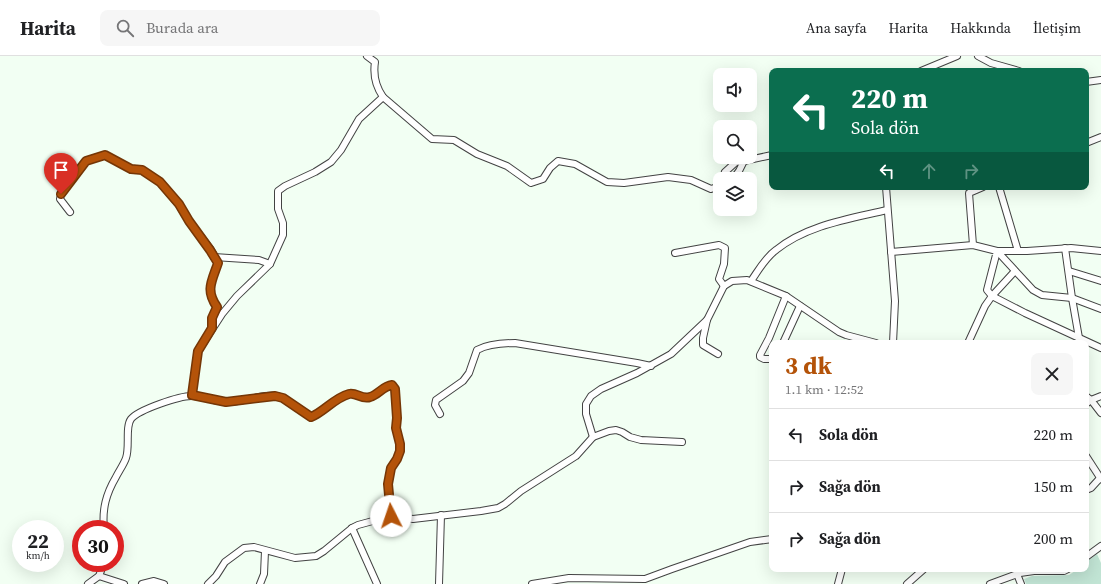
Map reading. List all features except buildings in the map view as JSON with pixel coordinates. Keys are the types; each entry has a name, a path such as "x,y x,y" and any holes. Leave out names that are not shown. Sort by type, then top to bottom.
{"street":[{"path":"367,56 375,62 374,72 378,91 432,139 454,140 477,154 507,166 531,183 543,179 550,168 558,161 575,164 607,182 624,183 668,177 691,180 710,189 713,188"},
{"path":"929,68 957,56"},
{"path":"978,56 991,63 1008,68"},
{"path":"1089,82 1101,80"},
{"path":"192,395 198,351 212,328 237,296 270,264 283,235 282,223 278,209 278,191 331,162 341,150 359,120 383,97"},
{"path":"1089,142 1101,137"},
{"path":"70,212 60,199 61,194 86,161 105,155 131,169 142,170 160,182 179,204 218,263 210,289 210,295 217,307 212,318 212,328"},
{"path":"757,158 769,156"},
{"path":"725,172 734,164"},
{"path":"886,190 895,301 893,340"},
{"path":"972,245 969,193 976,190"},
{"path":"1000,190 1018,251"},
{"path":"751,281 768,257 794,238 828,225 887,210"},
{"path":"891,252 972,245 997,251 1065,248 1081,248 1101,251"},
{"path":"675,253 719,246 725,248 724,264 719,279 724,286"},
{"path":"1065,248 1079,338"},
{"path":"997,251 1033,290 1042,295 1072,298 1101,309"},
{"path":"997,251 988,290 992,296 1025,314 1083,340"},
{"path":"214,257 259,260 270,264"},
{"path":"969,340 985,306 1015,271"},
{"path":"1069,271 1101,281"},
{"path":"718,354 703,345 703,338 707,320 724,286 732,281 748,280 786,296 839,332 866,340"},
{"path":"769,359 764,360 760,357 760,354 769,338 786,296"},
{"path":"784,340 800,306"},
{"path":"593,437 586,414 586,404 591,396 601,389 651,366 671,354 707,320"},
{"path":"440,414 435,405 436,400 463,381 469,373 477,350 481,347 515,343 637,362 651,366"},
{"path":"1089,343 1101,348"},
{"path":"103,520 105,499 111,484 126,458 129,445 128,424 136,415 162,402 192,395 226,402 275,396 283,398 311,417 316,415 331,403 350,394 368,398 374,396 387,386 392,385 395,389 397,411 396,428 400,451 391,468 388,484 391,516"},
{"path":"1101,396 1089,402 1101,413"},
{"path":"208,584 226,562 244,548 254,547 295,558 316,556 324,552 352,528 391,516 413,519 498,508 520,491 576,456 593,437 609,431 616,430 641,440 682,442"},
{"path":"1089,460 1101,478 1089,489"},
{"path":"440,584 441,515"},
{"path":"352,528 377,584"},
{"path":"532,584 570,578 645,579 672,568 750,542 769,539"},
{"path":"1089,555 1101,547"},
{"path":"260,584 264,574 265,551"},
{"path":"88,584 99,576 101,572"},
{"path":"838,584 841,572"},
{"path":"907,584 921,572"},
{"path":"992,584 1017,574 1028,572"},
{"path":"1017,574 1021,584"},
{"path":"99,576 124,584"},
{"path":"142,584 154,581 164,584"}],"green space":[{"path":"1097,554 1101,563 1101,584 1026,584 1024,579 1032,576 1069,575 1074,572 1089,572 1089,560"}],"route":[{"path":"61,194 86,161 105,155 131,169 142,170 160,182 179,204 189,221 210,250 218,263 210,289 210,295 217,307 212,318 212,328 198,351 192,395 226,402 275,396 283,398 311,417 316,415 331,403 350,394 368,398 374,396 387,386 392,385 395,389 397,418 396,428 400,451 391,468 388,484 391,516"}]}
